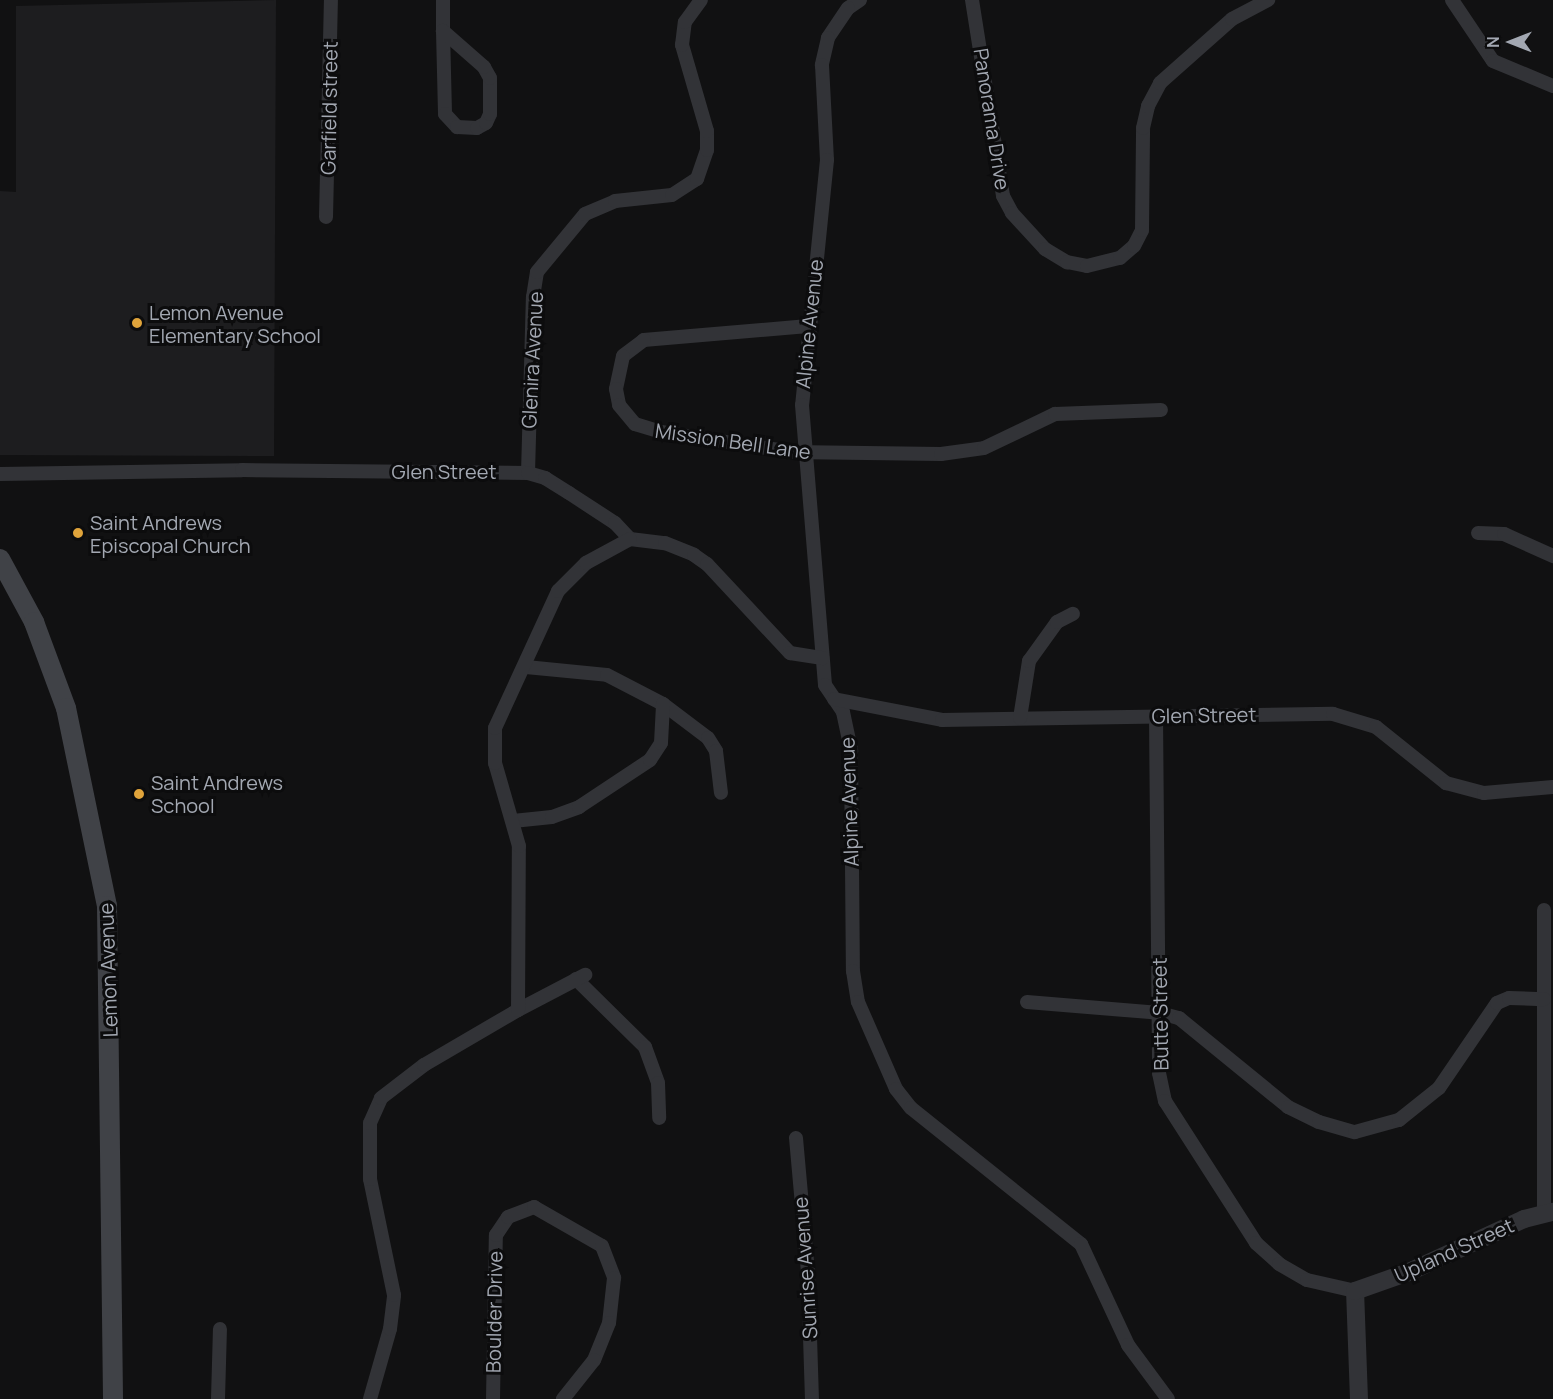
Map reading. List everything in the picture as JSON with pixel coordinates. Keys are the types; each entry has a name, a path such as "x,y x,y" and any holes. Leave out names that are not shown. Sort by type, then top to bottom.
{"main road":[{"name":"Lemon Avenue","path":"0,559 34,622 66,708 107,906 113,1399"}],"street":[{"name":"Garfield street","path":"326,217 331,0"},
{"path":"443,0 443,31 445,114 457,127 477,128 486,123 490,114 490,78 484,67 443,31"},
{"name":"Glenira Avenue","path":"528,473 533,297 537,272 585,214 615,201 672,195 697,179 707,150 707,131 682,45 685,22 700,0"},
{"name":"Alpine Avenue","path":"860,0 848,8 828,38 822,66 827,160 807,326 801,405 825,685 843,712 851,751 854,981 858,1002 896,1089 917,1114 1081,1244 1128,1345 1168,1399"},
{"name":"Panorama Drive","path":"972,0 1003,196 1012,213 1045,249 1067,262 1087,266 1120,258 1134,246 1142,230 1143,128 1148,106 1160,83 1232,19 1268,0"},
{"path":"1452,0 1493,61 1553,87"},
{"name":"Mission Bell Lane","path":"807,326 644,340 623,356 616,389 623,412 643,428 805,452 957,454 984,448 1055,414 1161,410"},
{"name":"Glen Street","path":"0,474 242,470 528,473 545,478 615,523 630,539"},
{"path":"1478,533 1504,534 1553,556"},
{"path":"518,1010 519,846 495,763 494,737 498,719 526,667 552,601 565,582 586,563 630,539 665,543 694,555 707,564 790,653 823,658"},
{"path":"1020,718 1029,661 1058,622 1073,614"},
{"path":"526,667 607,675 663,704 708,738 716,751 722,793"},
{"name":"Glen Street","path":"834,699 942,720 1333,714 1390,736 1427,771 1446,783 1484,793 1553,787"},
{"path":"513,821 552,817 579,807 650,760 661,743 663,704"},
{"name":"Butte Street","path":"1156,716 1159,1073 1165,1101 1246,1232 1267,1255 1292,1273 1323,1285 1355,1291"},
{"path":"1544,910 1549,1212"},
{"path":"386,1399 371,1396 390,1329 394,1295 370,1179 370,1123 381,1098 424,1065 518,1010 581,977 645,1047 658,1083 659,1118"},
{"path":"1027,1002 1160,1013 1179,1018 1288,1107 1319,1122 1355,1132 1399,1120 1439,1088 1497,1003 1509,998 1544,999"},
{"name":"Sunrise Avenue","path":"796,1138 808,1273 812,1399"},
{"name":"Boulder Drive","path":"493,1399 496,1235 508,1217 534,1207 602,1246 614,1278 609,1323 594,1360 563,1399"},
{"name":"Upland Street","path":"1355,1291 1409,1272 1549,1212"},
{"path":"1355,1291 1359,1399"},
{"path":"218,1399 220,1329"}],"shaded area":[{"name":"Lemon Avenue Elementary School","path":"276,0 274,456 0,455 0,191 16,192 16,6"}],"place":[{"name":"Lemon Avenue Elementary School","path":"137,323"},
{"name":"Saint Andrews Episcopal Church","path":"78,533"},
{"name":"Saint Andrews School","path":"139,794"}]}
